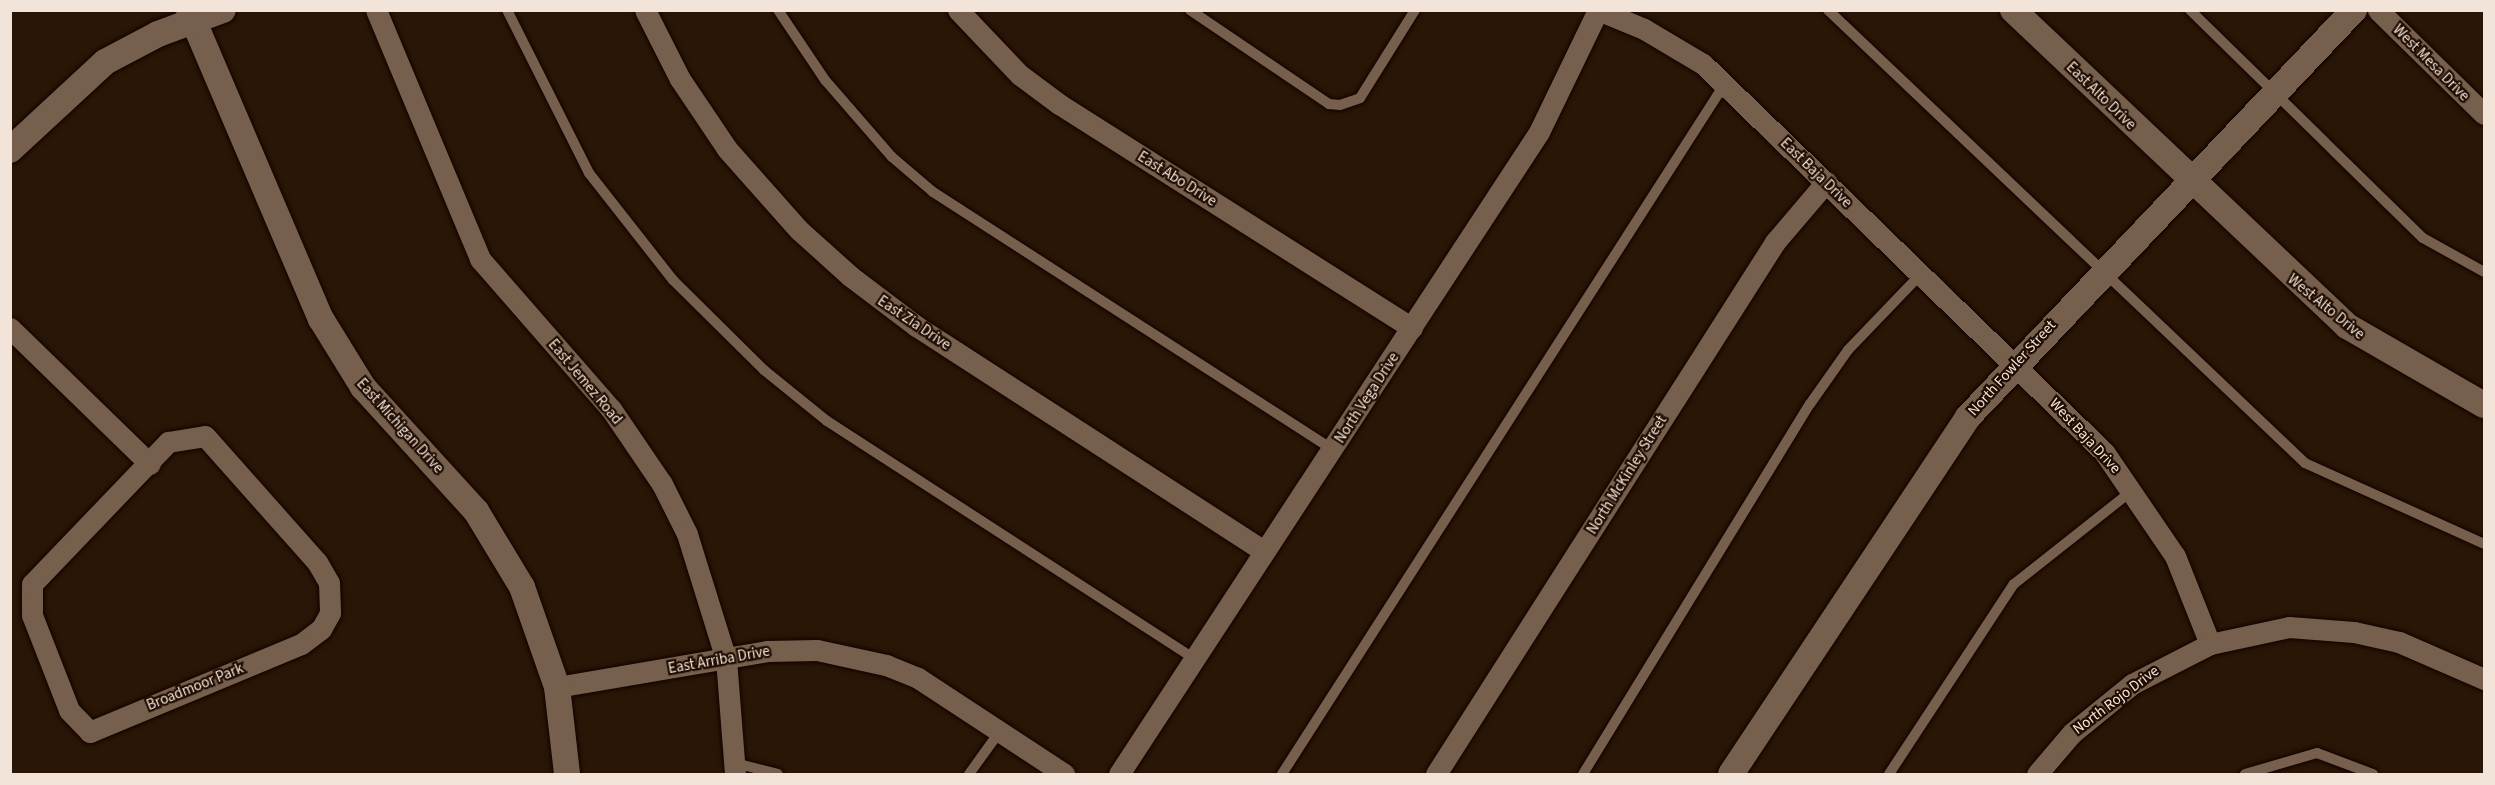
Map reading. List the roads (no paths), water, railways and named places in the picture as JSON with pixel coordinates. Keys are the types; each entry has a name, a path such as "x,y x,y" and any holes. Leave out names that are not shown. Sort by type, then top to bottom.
{"street":[{"path":"10,150 105,62 191,15 223,10"},
{"name":"East Jemez Road","path":"376,10 466,236 496,281 611,409 662,484 687,534 726,659 735,769"},
{"name":"East Zia Drive","path":"645,10 680,79 727,149 799,230 849,276 916,326 1264,552"},
{"name":"East Abo Drive","path":"958,10 1020,75 1059,104 1412,328"},
{"name":"North Vega Drive","path":"1119,774 1264,552 1334,450 1539,132 1598,10"},
{"name":"East Baja Drive","path":"1598,10 1680,48 1724,85 2014,364"},
{"name":"East Alto Drive","path":"2013,10 2189,181"},
{"name":"North Fowler Street","path":"1731,774 1910,500 2014,364 2354,10"},
{"name":"West Mesa Drive","path":"2378,10 2484,114"},
{"name":"East Michigan Drive","path":"191,15 321,319 363,387 476,511 522,588 557,687 567,774"},
{"name":"West Alto Drive","path":"2189,181 2355,333 2484,405"},
{"name":"North McKinley Street","path":"1436,774 1775,242 1826,182"},
{"path":"10,328 150,464"},
{"name":"West Baja Drive","path":"2014,364 2104,452 2133,490 2175,556 2210,644"},
{"name":"Broadmoor Park","path":"206,436 317,562 329,583 330,613 321,629 301,644 90,732 69,710 36,625 32,584 150,464 168,442 206,436"},
{"name":"North Rojo Drive","path":"2037,774 2072,733 2132,684 2210,644 2289,627 2354,632 2399,642 2484,679"},
{"name":"East Arriba Drive","path":"557,687 767,651 817,650 886,664 918,678 1064,774"}],"lane":[{"path":"507,10 589,173 673,280 764,370 827,421 1194,658"},
{"path":"778,10 825,80 892,157 933,192 1334,450"},
{"path":"1190,10 1329,104 1340,105 1360,98 1415,10"},
{"path":"1828,10 2100,274 2305,463 2484,544"},
{"path":"2190,10 2423,238 2484,272"},
{"path":"1282,774 1724,85"},
{"path":"1583,774 1810,405 1848,350 1921,274"},
{"path":"1889,774 2014,584 2133,490"},
{"path":"969,774 1000,731"},
{"path":"2245,774 2317,753 2373,774"},
{"path":"735,769 778,774"}]}
